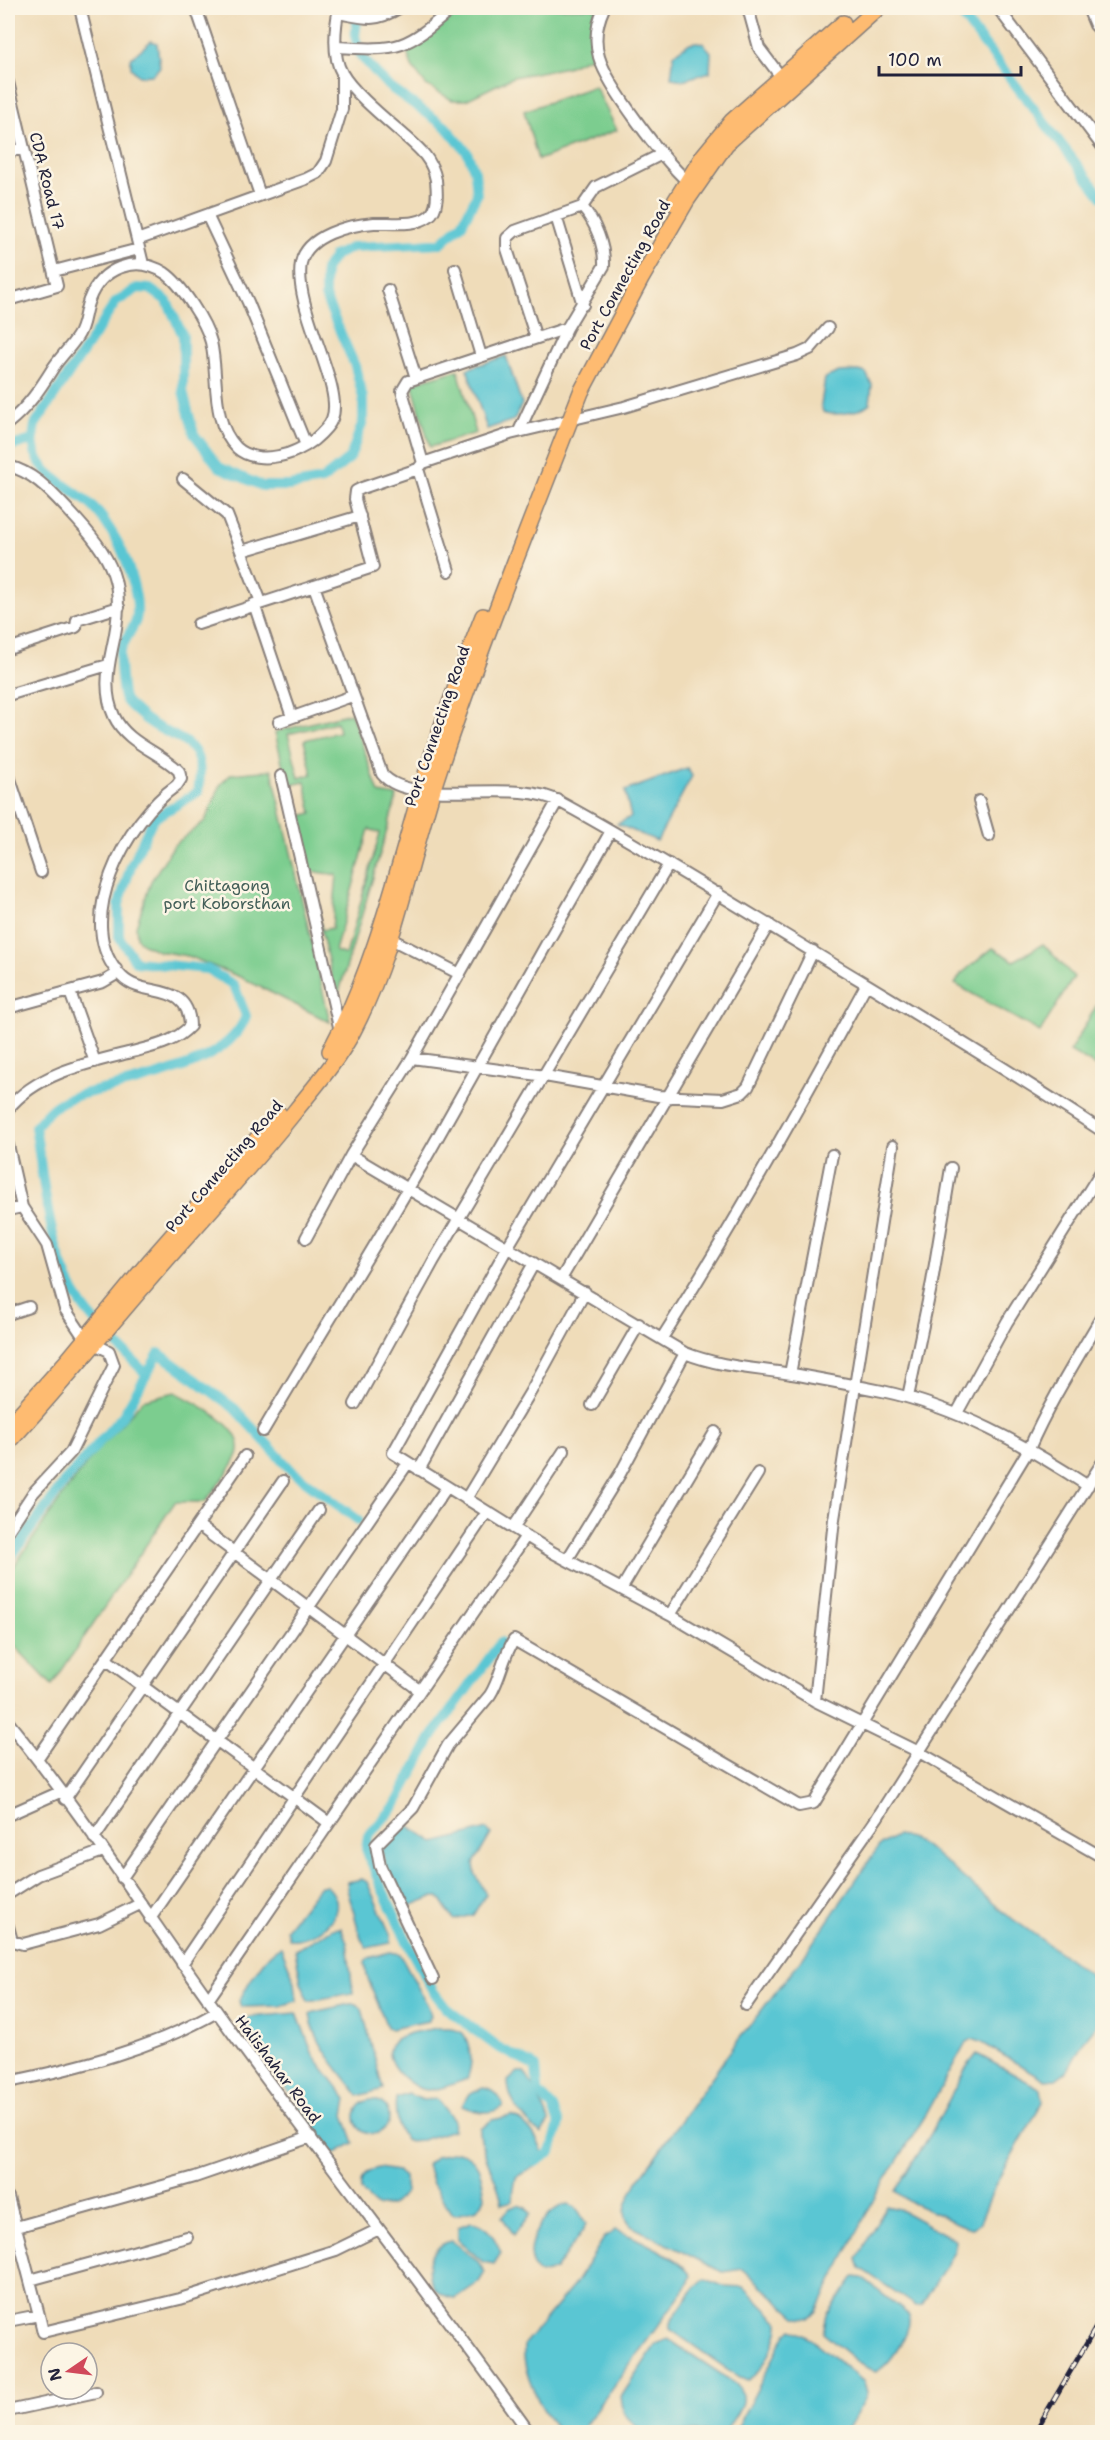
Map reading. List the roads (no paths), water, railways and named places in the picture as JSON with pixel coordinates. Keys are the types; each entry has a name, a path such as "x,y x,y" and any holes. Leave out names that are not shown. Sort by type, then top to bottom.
{"highway":[{"name":"Port Connecting Road","path":"8,1427 91,1340 324,1059 340,1031 368,968 427,791 564,422 612,313 687,181 724,130 781,77 871,9"},
{"name":"Port Connecting Road","path":"564,422 641,279 716,156 735,134 871,9"},
{"name":"Port Connecting Road","path":"116,1310 274,1138 338,1056 364,1008 389,938 427,791"},
{"name":"Port Connecting Road","path":"8,1443 75,1371 91,1340"}],"street":[{"path":"80,8 143,264"},
{"path":"196,8 260,195"},
{"path":"54,271 138,244 207,215 306,179 322,167 342,109 339,11 371,20 381,18 399,8"},
{"path":"340,48 387,49 408,44 453,8"},
{"path":"604,8 598,19 599,58 662,154 687,181"},
{"path":"702,8 710,8"},
{"path":"748,8 759,48 781,77"},
{"path":"998,8 1102,146"},
{"path":"1088,8 1095,25 1102,32"},
{"path":"8,423 42,389 54,367 79,335 89,300 102,277 125,265 143,264 171,277 204,327 210,342 213,378 222,417 228,435 237,448 248,455 266,458 283,456 306,445 323,432 333,418 334,398 301,287 305,250 314,241 344,230 373,223 410,222 428,217 435,209 437,196 431,162 342,74"},
{"name":"CDA Road 17","path":"8,82 57,286 8,300"},
{"path":"8,152 24,148"},
{"path":"536,338 507,249 507,238 515,231 582,207 596,187 662,154"},
{"path":"519,431 567,328 583,305 604,266 604,256 596,230 582,207"},
{"path":"207,215 248,302 306,445"},
{"path":"556,216 583,305"},
{"path":"455,269 481,356"},
{"path":"388,290 416,378"},
{"path":"449,571 402,391 404,385 416,378 567,328"},
{"path":"198,624 373,567 356,492 519,431 564,422 797,356 810,349 828,328"},
{"path":"8,466 25,472 46,487 103,549 115,579 119,608 106,684 114,717 132,739 179,771 181,779 144,814 119,855 111,875 100,933 106,953 116,969 129,982 181,1000 190,1013 190,1026 181,1036 166,1043 95,1062 36,1084 19,1095 8,1109"},
{"path":"183,479 227,514 242,551 292,717"},
{"path":"242,551 360,516"},
{"path":"314,586 382,774 392,785 427,791 522,791 558,800 718,893 866,985 1009,1069 1102,1131"},
{"path":"8,649 76,627 77,621 119,608"},
{"path":"8,695 108,665"},
{"path":"279,722 352,696"},
{"path":"8,773 41,872"},
{"path":"281,776 340,1031"},
{"path":"306,1238 351,1155 412,1058 558,800"},
{"path":"980,801 989,836"},
{"path":"263,1431 544,952 611,831"},
{"path":"355,1404 459,1219 669,864"},
{"path":"718,893 507,1248 393,1453 567,1560 670,1615 815,1701 864,1723 919,1752 1102,1857"},
{"path":"561,1279 769,924"},
{"path":"389,938 460,975"},
{"path":"412,1058 545,1076 668,1097 723,1099 742,1093 748,1087 813,951"},
{"path":"8,1008 110,979 115,975 116,969"},
{"path":"663,1338 714,1257 795,1116 866,985"},
{"path":"70,992 95,1062"},
{"path":"8,1145 22,1207 47,1245 65,1309 91,1340 109,1352 114,1365 71,1452 33,1493 8,1532"},
{"path":"815,1701 834,1519 857,1387 893,1146"},
{"path":"351,1155 685,1353 717,1364 790,1374 908,1397 957,1413 1029,1449 1088,1486"},
{"path":"790,1374 832,1155"},
{"path":"908,1397 932,1282 951,1168"},
{"path":"957,1413 1019,1302 1102,1170"},
{"path":"8,1209 22,1207"},
{"path":"419,1470 534,1263"},
{"path":"466,1499 531,1391 585,1292"},
{"path":"8,1314 29,1307"},
{"path":"433,1979 380,1866 376,1845 413,1808 448,1745 490,1695 496,1686 505,1653 514,1640 799,1806 814,1803 1029,1449 1045,1413 1077,1363 1102,1316"},
{"path":"592,1406 639,1324"},
{"path":"567,1560 626,1463 685,1353"},
{"path":"622,1588 715,1432"},
{"path":"513,1528 564,1451"},
{"path":"37,1759 245,1456"},
{"path":"122,1878 408,1463"},
{"path":"746,2004 877,1818 1102,1463"},
{"path":"670,1615 758,1473"},
{"path":"8,1815 63,1795 143,1687 283,1482"},
{"path":"150,1919 447,1487"},
{"path":"94,1838 319,1510"},
{"path":"182,1964 487,1512"},
{"path":"199,1526 419,1690"},
{"path":"208,2000 526,1536"},
{"path":"107,1660 329,1824"},
{"name":"Halishahar Road","path":"8,1722 94,1838 208,2000 528,2433"},
{"path":"8,1894 38,1875 103,1851"},
{"path":"8,1926 12,1941 16,1944 23,1944 99,1924 140,1904"},
{"path":"8,2082 136,2047 180,2031 217,2012"},
{"path":"16,2227 195,2177 310,2137"},
{"path":"8,2197 43,2332 124,2314 336,2250 379,2229"},
{"path":"30,2280 187,2237"},
{"path":"8,2321 39,2315"},
{"path":"8,2411 54,2401"}],"water":[{"path":"151,41 157,43 160,67 152,75 139,76 131,68 131,58"},
{"path":"690,43 703,43 711,52 710,72 683,80 671,78 674,54"},
{"path":"506,356 522,404 514,420 487,429 467,369"},
{"path":"839,372 866,373 872,385 870,403 848,413 823,412 821,405 825,378"},
{"path":"687,768 692,776 657,841 617,824 631,817 625,791"},
{"path":"406,1824 435,1843 487,1829 491,1834 474,1863 475,1873 486,1894 473,1915 454,1920 439,1897 432,1897 405,1908 386,1868 381,1848 397,1828"},
{"path":"896,1836 911,1838 932,1851 1007,1915 1090,1974 1101,1990 1100,2021 1084,2041 1068,2070 1056,2079 1045,2080 981,2042 972,2039 966,2042 927,2113 876,2195 817,2311 810,2318 796,2317 743,2269 722,2272 631,2226 627,2221 625,2210 637,2182 739,2039 803,1957 879,1846"},
{"path":"362,1879 367,1882 391,1936 391,1943 367,1948 361,1939 347,1888 348,1882"},
{"path":"320,1886 327,1886 334,1896 337,1906 334,1915 320,1930 310,1936 289,1939 286,1929"},
{"path":"341,1928 347,1942 353,1993 309,2001 301,1982 295,1950 333,1929"},
{"path":"281,1947 295,1982 297,2001 280,2006 241,2007 239,2001 257,1970 275,1950"},
{"path":"390,1952 400,1954 429,2008 431,2016 428,2021 391,2029 387,2027 367,1976 365,1962 369,1958"},
{"path":"357,2004 362,2009 383,2089 359,2096 323,2048 310,2015 314,2012"},
{"path":"297,2013 313,2055 347,2099 344,2115 354,2143 334,2154 258,2049 246,2021 250,2017"},
{"path":"438,2028 451,2028 463,2033 471,2055 469,2073 467,2079 451,2085 432,2090 421,2089 409,2082 397,2070 389,2056 390,2049 393,2042 402,2036"},
{"path":"977,2054 1041,2089 1043,2102 997,2181 980,2222 973,2228 910,2202 895,2191 930,2135 966,2068"},
{"path":"518,2072 524,2072 526,2075 548,2118 549,2122 541,2134 524,2117 511,2096 508,2081"},
{"path":"483,2088 496,2093 503,2106 493,2111 483,2112 462,2106 468,2095"},
{"path":"408,2094 423,2100 437,2099 454,2121 453,2130 422,2140 406,2141 398,2127 395,2103 396,2098"},
{"path":"372,2100 384,2105 389,2117 384,2129 372,2134 360,2129 355,2117 360,2105"},
{"path":"511,2116 528,2127 544,2156 541,2163 516,2177 512,2201 502,2204 483,2147 480,2129 492,2120"},
{"path":"457,2152 471,2158 479,2168 485,2197 477,2209 456,2215 451,2213 433,2184 427,2165 436,2156"},
{"path":"379,2168 397,2171 404,2177 406,2192 391,2206 377,2206 361,2191 364,2176"},
{"path":"568,2204 575,2207 586,2223 584,2229 555,2270 540,2274 533,2265 530,2255 531,2244 542,2222 550,2213"},
{"path":"518,2205 526,2208 530,2214 514,2235 502,2217 510,2208"},
{"path":"886,2206 899,2209 955,2240 954,2252 922,2305 916,2306 860,2268 857,2259"},
{"path":"471,2222 486,2229 496,2243 501,2253 494,2264 483,2262 458,2240 458,2227"},
{"path":"615,2230 668,2255 691,2275 688,2285 580,2432 559,2432 546,2413 529,2379 524,2344 575,2284 604,2238"},
{"path":"452,2241 477,2260 485,2272 479,2282 456,2298 445,2296 436,2290 428,2272 429,2262 434,2252 441,2245"},
{"path":"854,2277 862,2278 909,2315 907,2330 899,2347 887,2363 875,2372 860,2364 823,2333 827,2315"},
{"path":"706,2279 723,2286 744,2287 779,2322 777,2337 770,2354 754,2376 748,2380 740,2378 670,2329 670,2323 687,2298 697,2285"},
{"path":"792,2329 811,2339 864,2382 867,2392 865,2399 846,2432 735,2432 787,2332"},
{"path":"668,2339 736,2384 742,2397 742,2403 726,2432 642,2432 624,2414 621,2397 656,2344"}],"waterway":[{"path":"145,1373 96,1323 82,1305 71,1285 55,1242 45,1196 35,1127 51,1109 81,1094 167,1073 207,1056 224,1045 237,1032 246,1016 234,985 207,969 136,962 119,937 119,904 131,866 153,819 198,792 200,772 198,758 184,741 149,722 124,698 120,653 136,620 137,611 137,601 129,568 117,541 97,511 57,480 40,463 35,453 33,440 35,425 116,302 138,288 150,289 167,301 183,336 183,391 194,434 219,467 262,486 289,486 322,480 350,458 363,421 363,398 355,366 325,297 325,270 334,256 353,247 441,243 462,224 477,195 475,172 467,152 445,126 388,86 360,55 355,36 358,14 367,8"},
{"path":"956,8 1102,197"},
{"path":"8,447 32,440"},
{"path":"8,1561 65,1481 124,1414 159,1353 234,1408 292,1471 358,1520"},
{"path":"501,1642 432,1737 395,1806 368,1836 366,1849 414,1956 433,1991 446,2008 496,2046 536,2067 538,2092 553,2108 559,2124 551,2152 535,2162"}],"railway":[{"path":"1035,2432 1102,2317"}],"park label":[{"name":"Chittagong port Koborsthan","path":"227,894"}]}
